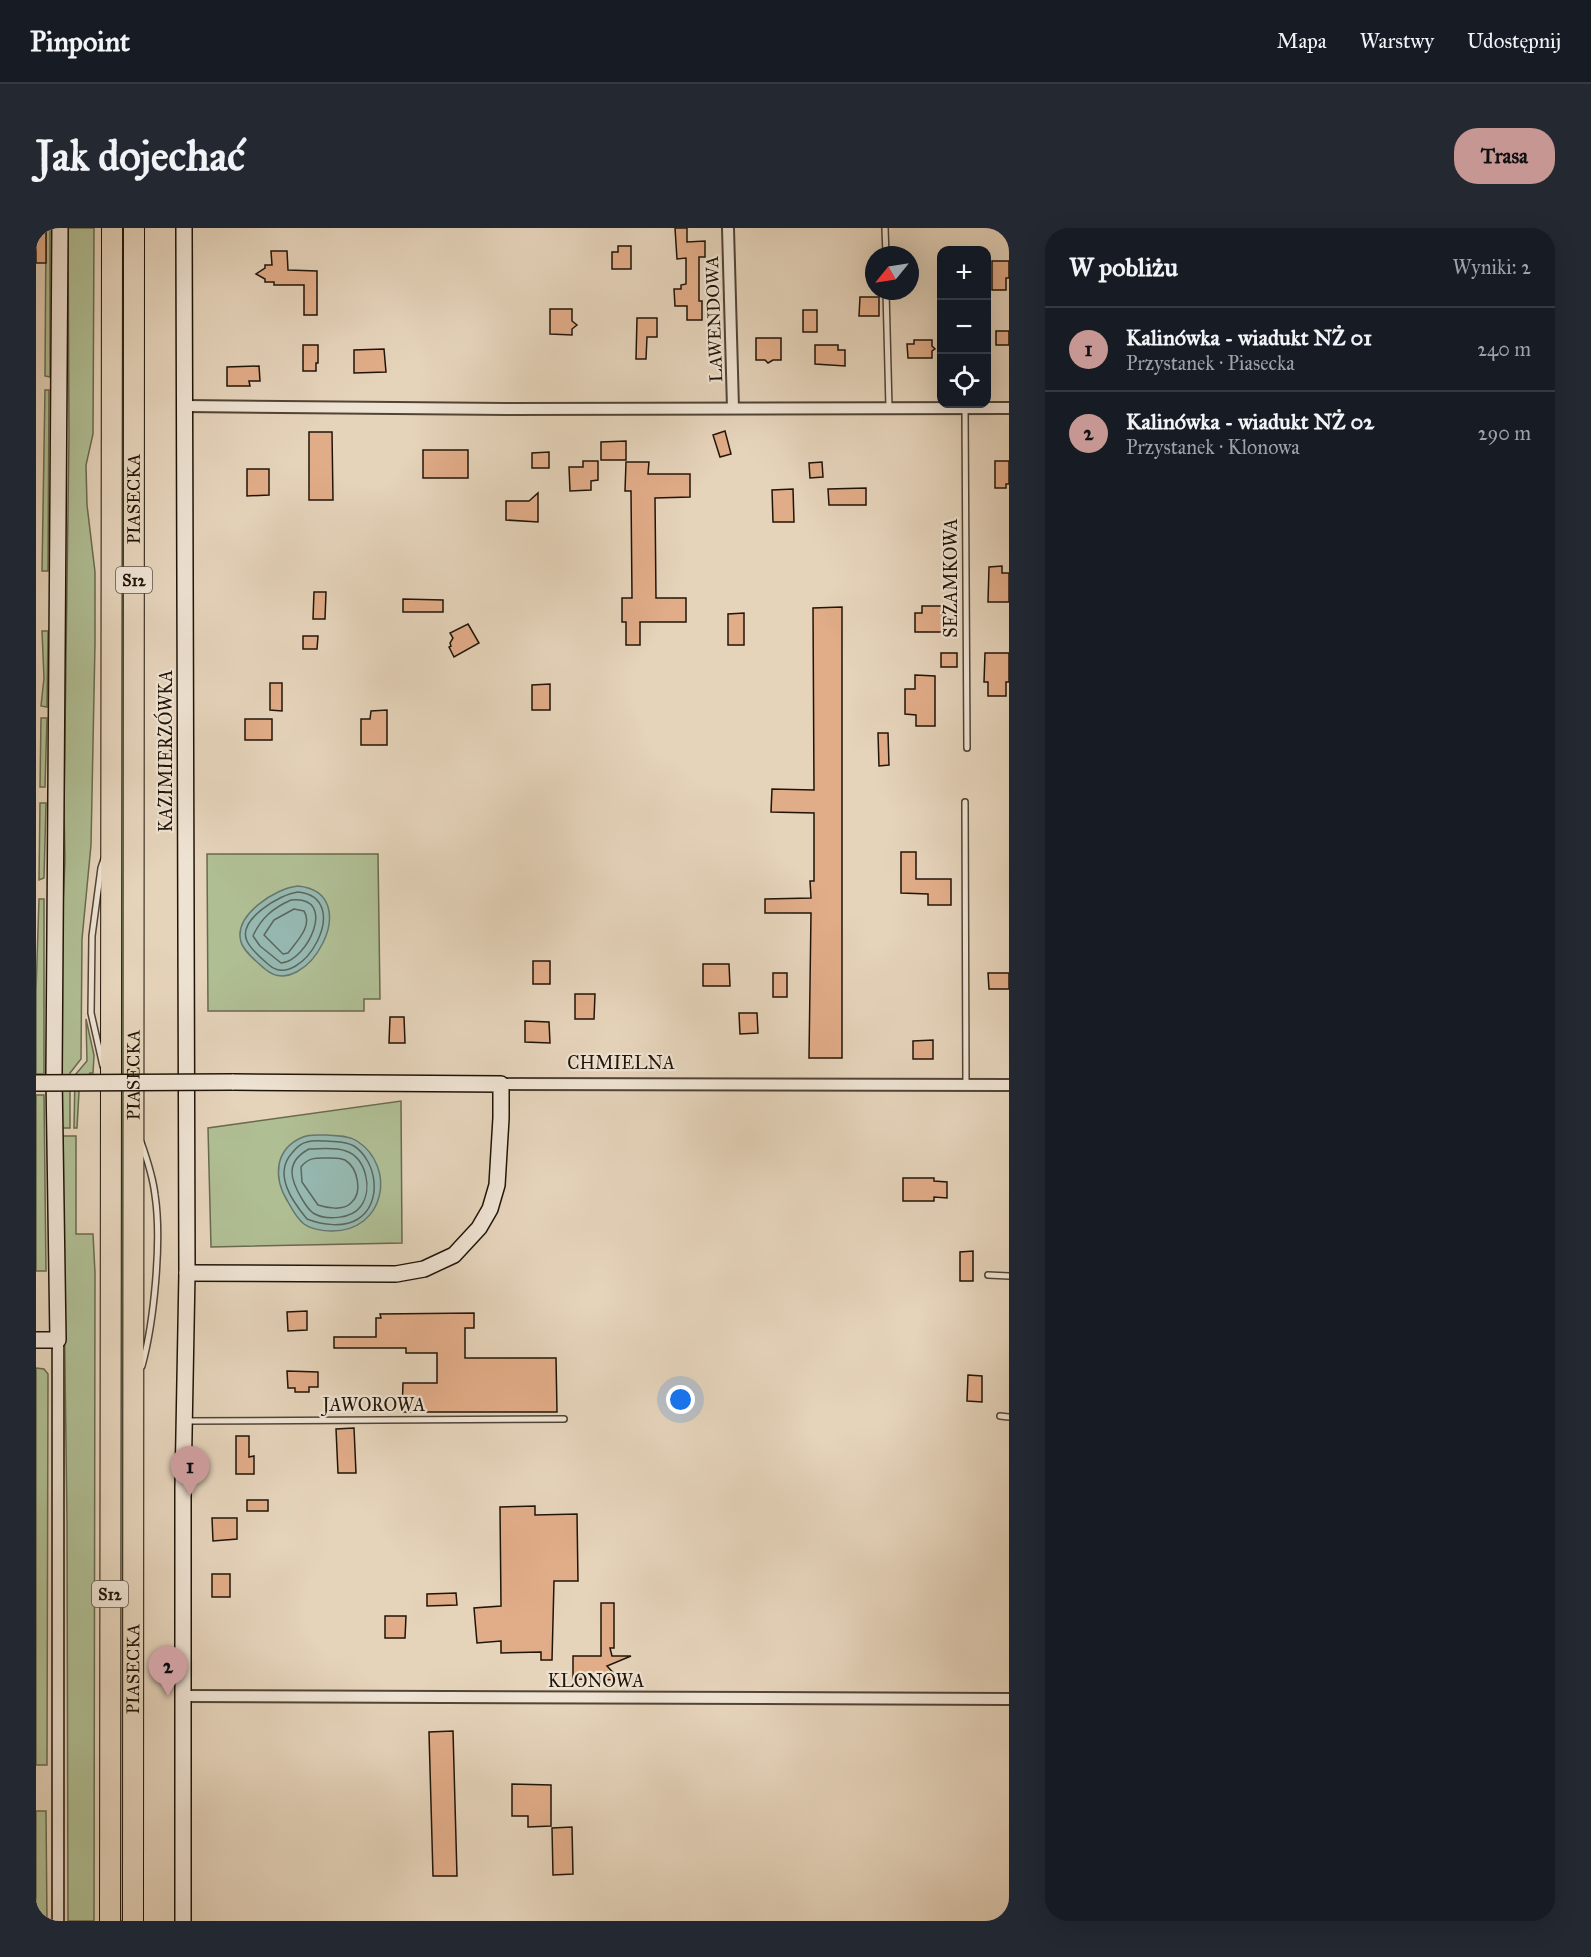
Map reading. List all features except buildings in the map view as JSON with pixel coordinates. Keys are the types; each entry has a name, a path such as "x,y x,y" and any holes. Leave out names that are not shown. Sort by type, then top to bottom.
{"highway":[{"name":"PIASECKA","path":"110,1921 112,228"},
{"name":"PIASECKA","path":"133,1921 134,228"}],"street":[{"path":"58,1921 58,1340 54,1076 60,228"},
{"name":"KAZIMIERZÓWKA","path":"183,1921 184,1421 187,1273 184,228"},
{"name":"LAWENDOWA","path":"728,228 734,408"},
{"path":"184,406 507,409 1009,408"},
{"name":"CHMIELNA","path":"36,1083 1009,1085"},
{"path":"187,1273 396,1274 424,1269 454,1255 479,1228 489,1209 496,1185 501,1083"},
{"path":"36,1340 58,1340"},
{"name":"KLONOWA","path":"183,1696 1009,1699"}],"lane":[{"path":"885,228 886,246"},
{"path":"886,300 888,408"},
{"name":"SEZAMKOWA","path":"965,409 967,748"},
{"path":"965,802 966,1085"},
{"path":"988,1275 1009,1276"},
{"path":"1000,1416 1009,1416"},
{"name":"JAWOROWA","path":"184,1421 564,1419"}],"green space":[{"path":"46,228 50,228 50,377 45,376"},
{"path":"68,228 94,228 93,434 86,465 87,505 95,572 95,643 91,845 82,939 81,1059 70,1073 70,1128 62,1128 62,928 65,860 69,435"},
{"path":"120,228 124,228 125,1921 120,1921"},
{"path":"45,390 49,390 48,571 42,571"},
{"path":"42,631 48,631 47,707 41,706 44,678"},
{"path":"41,718 47,718 45,787 40,787"},
{"path":"40,803 46,803 44,878 39,880"},
{"path":"207,854 378,854 380,999 364,999 364,1011 208,1011"},
{"path":"39,899 44,899 44,1074 36,1074"},
{"path":"86,1019 94,1055 93,1073 90,1073 79,1092 77,1128 74,1128 75,1075 87,1061"},
{"path":"36,1095 44,1095 46,1271 36,1271"},
{"path":"401,1101 402,1243 211,1247 208,1128"},
{"path":"62,1136 76,1136 76,1234 93,1234 95,1273 94,1921 68,1921 67,1521"},
{"path":"36,1368 44,1369 48,1374 47,1765 36,1765"},
{"path":"36,1811 46,1811 47,1921 36,1921"}],"water":[{"path":"298,886 318,893 328,907 329,925 323,943 311,960 297,972 281,976 265,969 248,953 241,942 240,932 243,922 250,913 268,897"},
{"path":"305,1136 346,1137 357,1141 370,1152 381,1181 374,1210 363,1221 349,1228 331,1231 314,1228 299,1219 283,1193 279,1174 282,1157 293,1142"}],"place":[{"name":"Kalinówka - wiadukt NŻ 01","path":"190,1496"},
{"name":"Kalinówka - wiadukt NŻ 02","path":"168,1696"}]}
